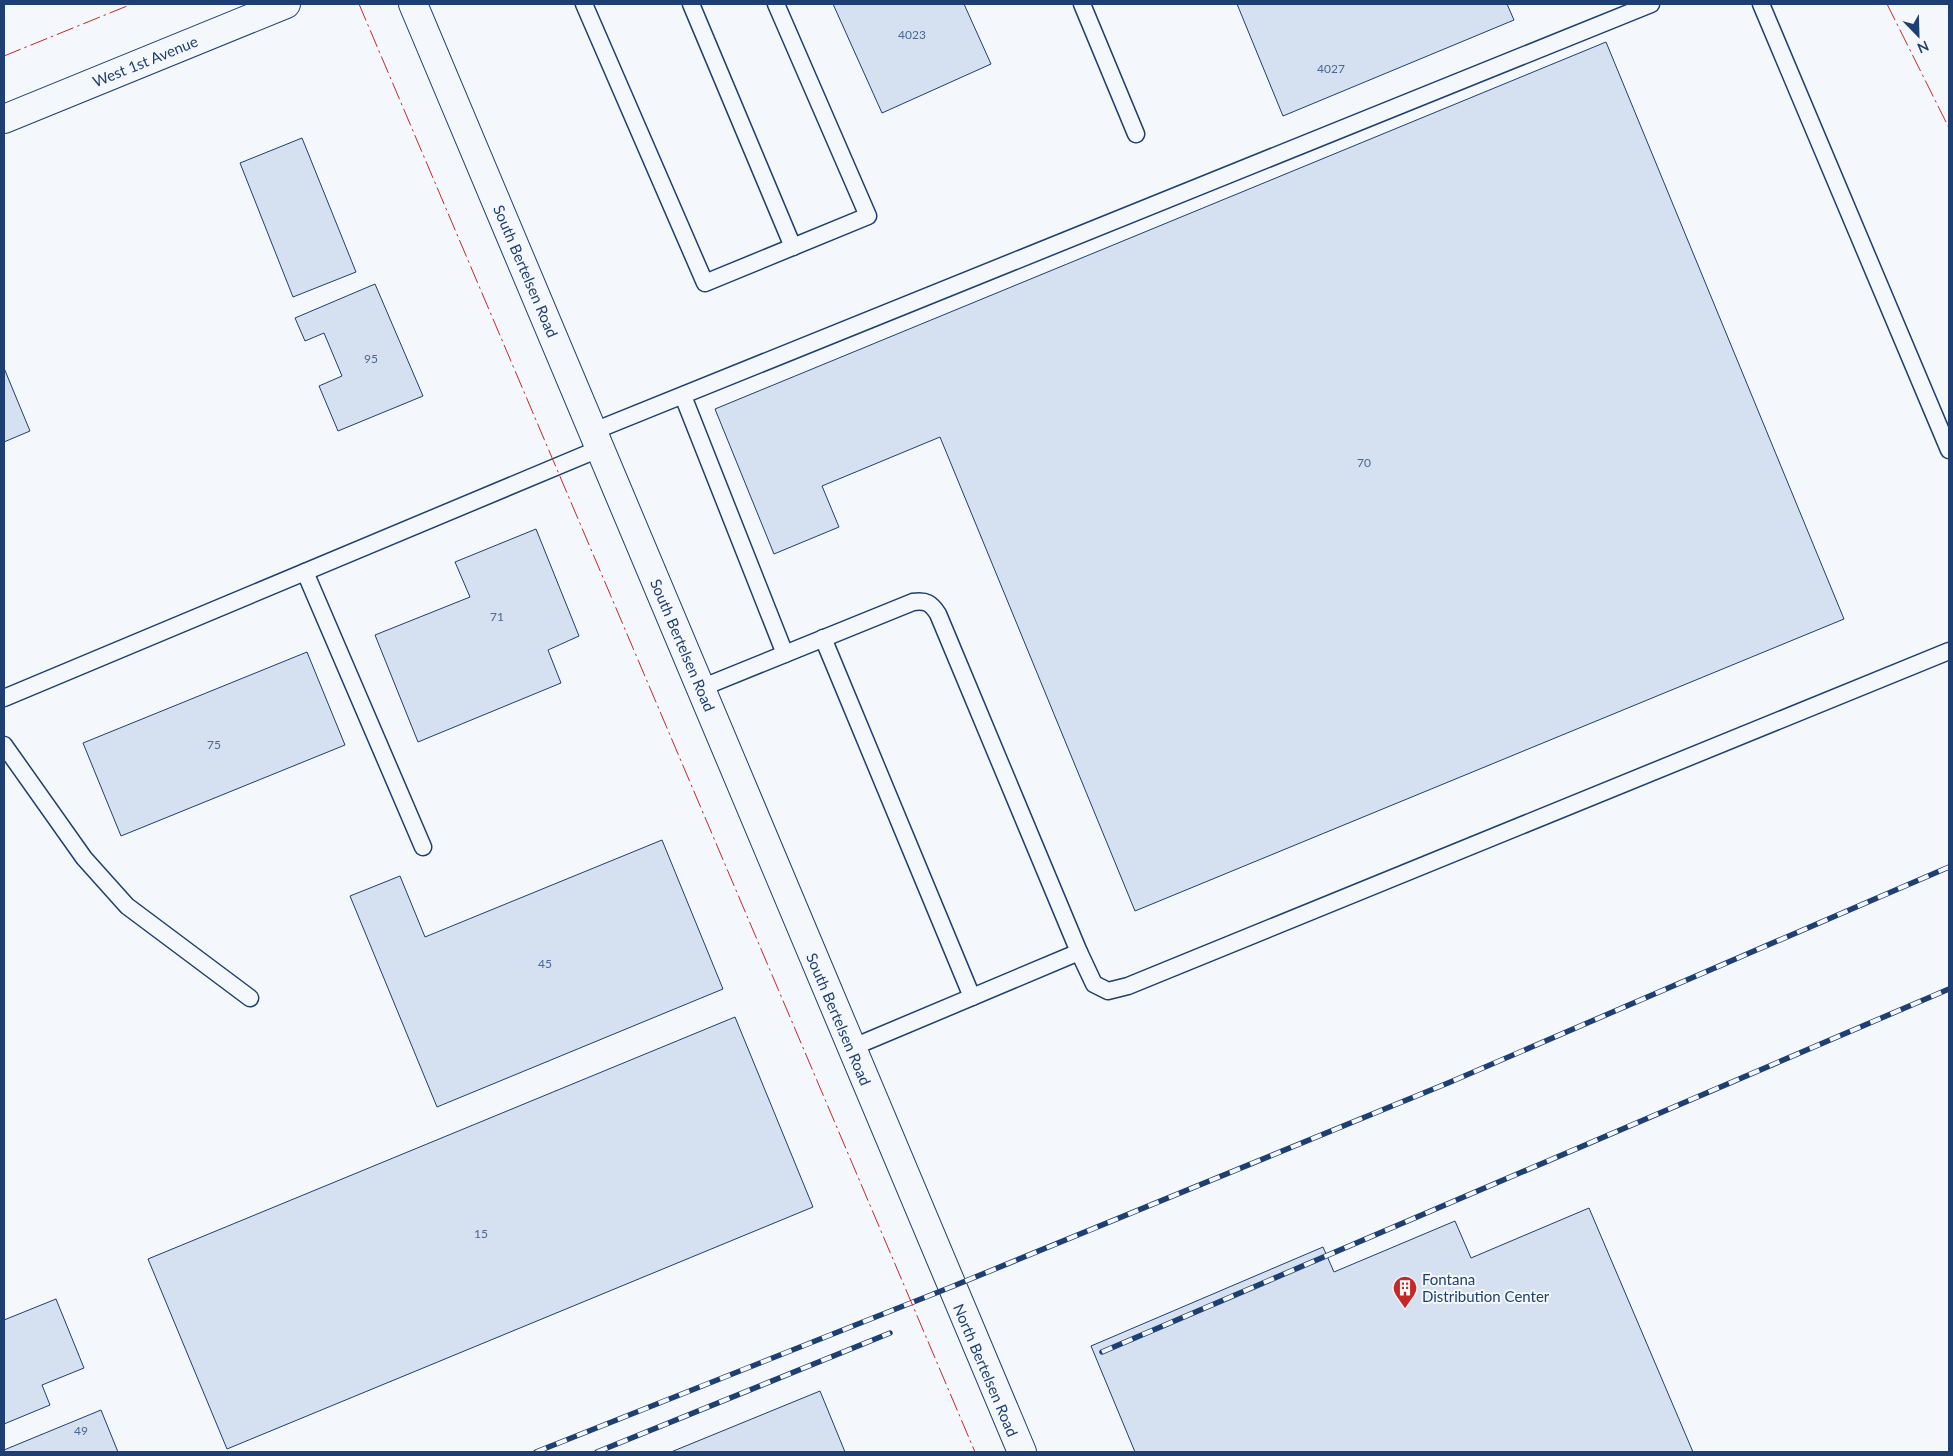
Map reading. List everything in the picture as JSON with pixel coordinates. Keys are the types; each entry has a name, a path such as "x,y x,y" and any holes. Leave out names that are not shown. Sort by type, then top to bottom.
{"street":[{"name":"West 1st Avenue","path":"4,119 286,4"},
{"name":"South Bertelsen Road","path":"413,4 701,688 950,1287"},
{"name":"North Bertelsen Road","path":"950,1287 1022,1452"}],"lane":[{"path":"584,4 705,283 868,216 776,4"},
{"path":"691,4 793,247"},
{"path":"1082,4 1136,134"},
{"path":"4,698 305,572 597,440 683,396 1651,4"},
{"path":"1761,4 1949,450"},
{"path":"683,396 785,654"},
{"path":"305,572 423,847"},
{"path":"701,688 913,602 923,600 932,604 942,623 1094,984 1108,991 1128,986 1949,651"},
{"path":"823,638 972,997"},
{"path":"4,745 84,858 128,906 250,998"},
{"path":"851,1048 1080,952"}],"building":[{"path":"833,4 964,4 991,64 882,113"},
{"path":"1237,4 1507,4 1514,20 1283,116"},
{"path":"1606,42 1844,619 1135,911 940,437 822,486 839,527 774,554 715,409"},
{"path":"302,138 356,272 293,297 240,163"},
{"path":"375,284 423,396 338,431 319,386 342,376 324,333 305,341 295,318"},
{"path":"4,368 30,431 4,442"},
{"path":"536,529 579,636 548,650 561,683 418,742 375,635 470,597 455,562"},
{"path":"307,652 345,745 121,836 83,743"},
{"path":"662,840 723,989 437,1107 350,896 400,876 425,937"},
{"path":"735,1017 813,1207 227,1449 148,1259"},
{"name":"Fontana Distribution Center","path":"1589,1208 1693,1452 1135,1452 1091,1346 1323,1247 1334,1272 1455,1221 1471,1258"},
{"path":"56,1299 84,1368 42,1385 50,1405 4,1424 4,1320"},
{"path":"820,1391 845,1452 671,1452"},
{"path":"101,1410 118,1452 4,1452 4,1450"}],"railway":[{"path":"536,1452 951,1287 1448,1083 1949,867"},
{"path":"1102,1352 1949,989"},
{"path":"597,1452 890,1333"}],"power":[{"path":"4,56 132,4"},
{"path":"359,4 975,1452"},
{"path":"1887,4 1949,128"}],"place":[{"name":"Fontana Distribution Center","path":"1405,1309"}]}
